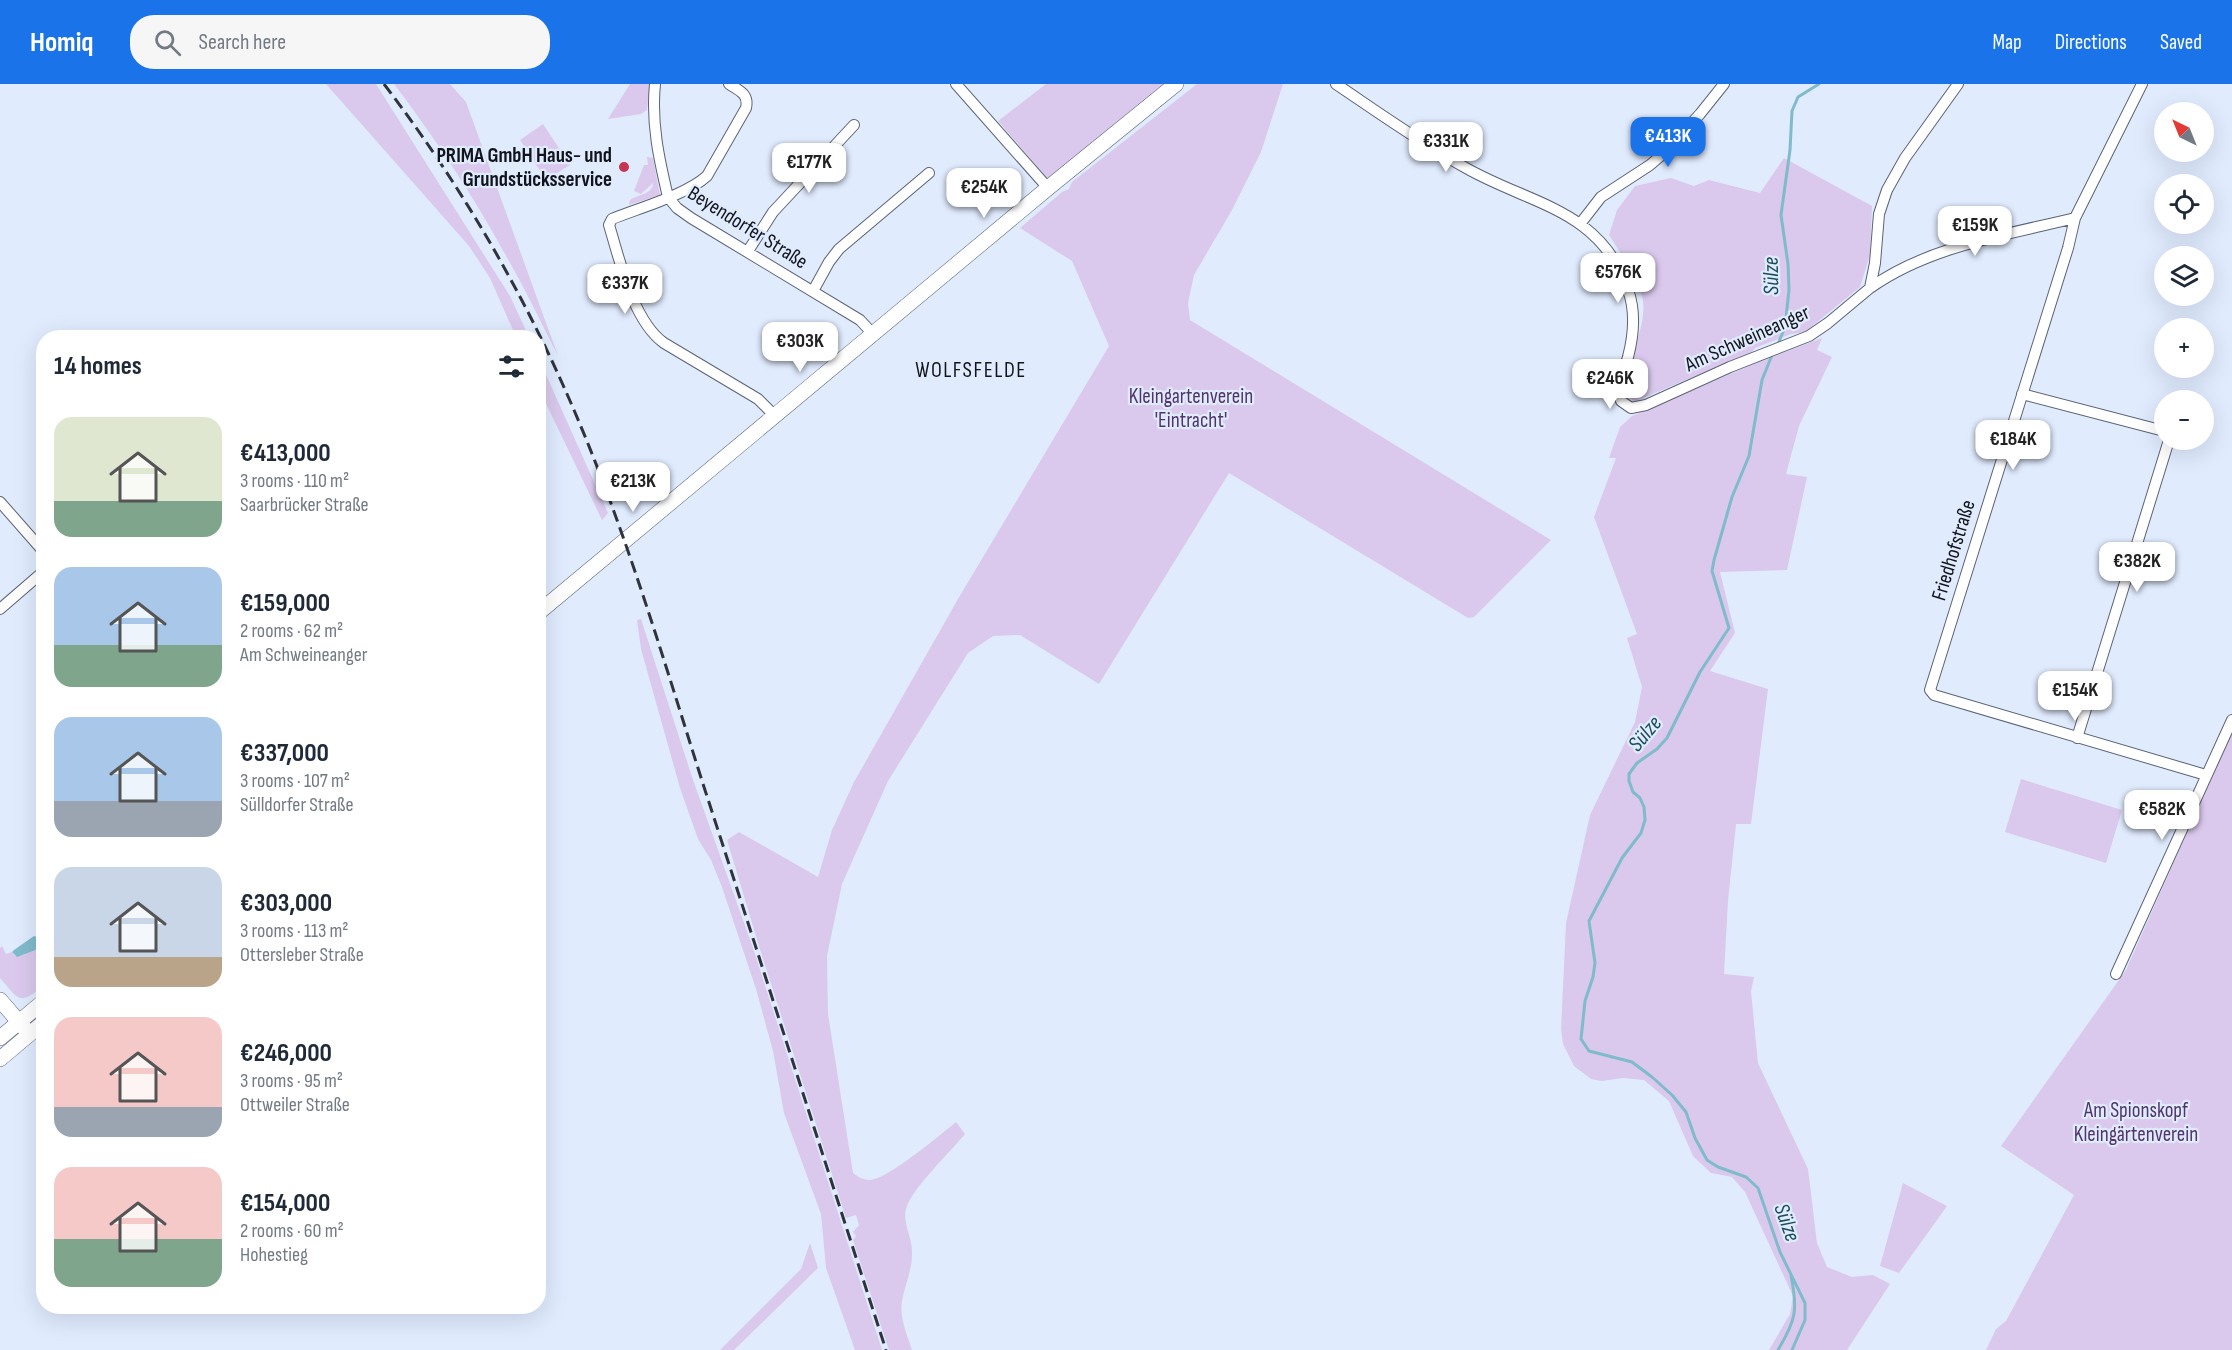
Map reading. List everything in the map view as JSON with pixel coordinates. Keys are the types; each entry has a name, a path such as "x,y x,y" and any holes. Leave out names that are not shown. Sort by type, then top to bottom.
{"main road":[{"path":"546,606 1026,206 1176,84"},
{"path":"0,1000 30,1034"},
{"path":"0,1038 36,1008"},
{"path":"0,1059 36,1029"}],"street":[{"name":"Beyendorfer Straße","path":"655,84 654,128 668,197 683,213 862,322 873,334"},
{"path":"729,84 747,98 746,108 707,176 698,183 609,222 641,317 649,329 660,340 758,399 775,416"},
{"path":"956,84 1048,188"},
{"path":"1336,84 1407,132 1468,169 1547,205 1580,224 1601,197 1650,165 1664,153 1724,84"},
{"path":"1870,288 1875,263 1879,214 1884,195 1905,158 1958,84"},
{"name":"Friedhofstraße","path":"2142,84 2075,218 2068,248 1930,690 1934,695 2206,775"},
{"path":"748,251 773,212 854,125"},
{"path":"813,291 837,251 929,173"},
{"path":"978,246 996,239 1013,225 1026,206"},
{"path":"959,262 973,242 990,228 1012,218"},
{"name":"Am Schweineanger","path":"1580,224 1596,236 1608,250 1622,273 1630,296 1634,330 1619,393 1623,404 1631,408 1647,405 1757,356 1809,336 1870,288 1900,269 1938,254 2075,218"},
{"path":"2022,394 2154,428"},
{"path":"2077,738 2166,450"},
{"path":"0,502 36,543"},
{"path":"0,609 36,578"},
{"path":"2116,974 2232,720"}],"green space":[{"path":"326,84 376,84 510,296 526,330 513,330 490,278 469,246"},
{"path":"394,84 450,84 466,102 558,356 519,279 480,210"},
{"path":"630,84 650,84 647,110 641,114 608,119"},
{"path":"1046,84 1169,84 1049,180 998,121"},
{"name":"Kleingartenverein 'Eintracht'","path":"1197,84 1283,84 1261,152 1232,210 1194,275 1188,303 1190,320 1551,540 1474,617 1468,618 1229,473 1099,684 1020,635 993,636 968,653 888,781 842,884 827,956 828,1014 853,1173 870,1180 878,1178 914,1156 956,1122 965,1134 924,1180 907,1206 905,1217 912,1245 912,1257 901,1307 904,1326 912,1350 889,1350 853,1240 856,1236 853,1232 859,1225 856,1215 846,1218 727,840 739,832 818,877 832,830 854,782 958,599 1109,346 1072,261 1020,228 1062,192 1069,189 1072,182"},
{"path":"543,124 570,165 546,180 520,140"},
{"path":"647,157 653,158 660,195 629,205 630,200 648,192 652,187 653,183 641,194 634,191 644,165 648,165"},
{"path":"1784,158 1872,206 1870,255 1860,287 1805,332 1791,334 1755,348 1752,352 1634,402 1627,392 1627,380 1642,323 1643,300 1634,277 1609,235 1617,210 1635,186 1671,178 1694,186 1709,180 1760,193"},
{"path":"1822,338 1817,350 1832,357 1799,426 1786,474 1807,477 1787,570 1720,572 1735,633 1710,671 1768,689 1751,824 1736,824 1728,901 1724,974 1754,977 1751,991 1758,1063 1808,1169 1817,1243 1827,1267 1852,1277 1873,1275 1890,1284 1847,1350 1769,1350 1790,1314 1793,1296 1745,1192 1732,1177 1711,1173 1693,1156 1669,1101 1644,1080 1591,1079 1574,1066 1563,1044 1561,1029 1566,923 1590,815 1635,722 1642,687 1627,638 1637,634 1594,517 1616,458 1609,458 1620,427 1632,416 1756,363"},
{"path":"546,375 608,513 602,520 546,404"},
{"path":"641,619 692,777 753,948 882,1350 855,1350 826,1268 821,1214 784,1113 773,1051 756,989 722,887 711,860 698,839 680,788 641,649 637,620"},
{"name":"Am Spionskopf Kleingärtenverein","path":"2232,731 2232,1350 1986,1350 1996,1329 2006,1321 2074,1195 2001,1146 2126,970"},
{"path":"2021,779 2122,810 2106,863 2005,832"},
{"path":"2,946 6,954 12,952 15,956 36,949 36,991 29,996 20,998 0,978 0,948"},
{"path":"1903,1183 1947,1206 1899,1273 1880,1266"},
{"path":"810,1243 818,1268 734,1350 720,1350 801,1269"}],"water":[{"path":"36,937 36,950 17,957 12,952"}],"waterway":[{"name":"Sülze","path":"1778,344 1785,327 1789,290 1781,215 1790,150 1792,111 1798,97 1819,84"},
{"name":"Sülze","path":"1772,355 1762,380 1749,456 1732,497 1712,571 1729,628 1700,672 1667,738 1657,749 1637,763 1629,774 1633,792 1640,798 1644,807 1645,820 1641,833 1622,858 1589,921 1595,963 1585,1001 1581,1039 1589,1051 1632,1062 1652,1077 1672,1095 1686,1112 1695,1138 1707,1160 1718,1167 1746,1177 1758,1188 1780,1252 1805,1303 1805,1320 1792,1350"},
{"path":"1778,1350 1789,1331 1794,1314 1791,1276"}],"railway":[{"path":"384,84 435,155 482,229 537,330"},
{"path":"546,349 584,434 622,533 886,1350"}],"place":[{"name":"PRIMA GmbH Haus- und Grundstücksservice","path":"624,167"}],"district":[{"name":"WOLFSFELDE","path":"971,369"}]}
